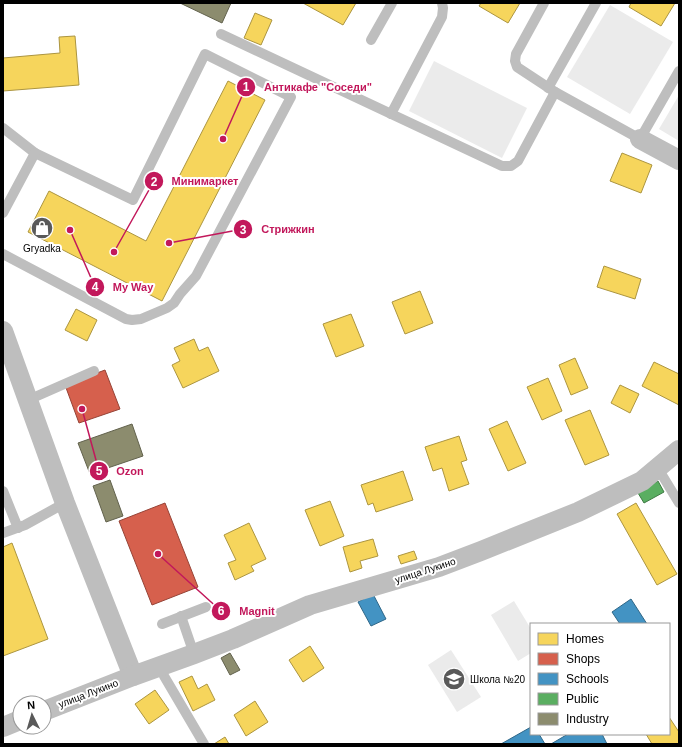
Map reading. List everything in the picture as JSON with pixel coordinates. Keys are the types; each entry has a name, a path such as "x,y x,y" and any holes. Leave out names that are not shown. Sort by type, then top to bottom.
{"street":[{"path":"640,139 679,160"},
{"path":"3,330 65,503 133,676"},
{"name":"улица Лукино","path":"52,708 233,639 310,605 439,567 481,551 585,508 642,480 679,450"}],"lane":[{"path":"371,40 392,3"},
{"path":"391,114 442,17 442,3"},
{"path":"544,3 516,54 515,62 517,67 552,90 640,139 679,71"},
{"path":"221,34 502,166 511,166 518,161 596,3"},
{"path":"3,128 35,153 133,200 205,54 290,97 196,276 174,303 167,308 141,319 126,319 3,254"},
{"path":"3,213 35,153"},
{"path":"28,400 94,371"},
{"path":"657,468 679,503"},
{"path":"3,491 18,528"},
{"path":"3,534 25,525 65,503"},
{"path":"162,624 206,607"},
{"path":"181,616 194,654"},
{"path":"160,666 164,676 204,744"}],"shaded area":[{"path":"610,5 673,42 630,114 567,77"},
{"path":"434,61 527,108 502,158 409,111"},
{"path":"679,95 679,141 659,129"},
{"path":"514,601 530,627 530,654 518,661 491,615"},
{"path":"451,650 481,697 457,712 428,665"}],"building: Homes":[{"path":"303,3 356,3 343,25"},
{"path":"481,3 520,3 508,23 479,6"},
{"path":"631,3 675,3 661,26 629,7"},
{"path":"255,13 272,20 261,45 244,38"},
{"path":"75,36 79,85 3,91 3,58 60,53 59,37"},
{"path":"228,81 265,100 162,301 28,232 49,191 146,241"},
{"path":"622,153 652,165 641,193 610,181"},
{"path":"604,266 641,279 635,299 597,287"},
{"path":"420,291 433,323 405,334 392,302"},
{"path":"76,309 97,320 87,341 65,330"},
{"path":"351,314 364,346 336,357 323,324"},
{"path":"194,339 199,351 208,347 219,371 183,388 172,365 180,361 174,348"},
{"path":"575,358 588,388 571,395 559,365"},
{"path":"654,362 679,374 679,405 642,386"},
{"path":"548,378 562,411 542,420 527,387"},
{"path":"620,385 639,394 630,413 611,403"},
{"path":"590,410 609,455 585,465 565,420"},
{"path":"507,421 526,463 508,471 489,429"},
{"path":"459,436 467,460 461,462 469,484 449,491 442,468 433,471 425,447"},
{"path":"403,471 413,500 376,512 373,503 368,505 361,485"},
{"path":"330,501 344,536 320,546 305,510"},
{"path":"636,503 677,574 657,585 617,514"},
{"path":"249,523 266,559 251,566 254,571 235,580 228,563 236,560 224,535"},
{"path":"373,539 378,556 360,561 362,568 350,572 343,547"},
{"path":"12,543 48,639 3,656 3,547"},
{"path":"414,551 417,559 401,564 398,556"},
{"path":"310,646 324,668 303,682 289,660"},
{"path":"192,676 198,689 207,684 215,700 193,711 179,682"},
{"path":"155,690 169,710 149,724 135,704"},
{"path":"255,701 268,722 246,736 234,715"},
{"path":"670,718 679,732 679,743 652,744 647,735 670,735"},
{"path":"225,737 229,744 214,744"}],"building: Shops":[{"path":"105,370 120,409 79,423 65,385"},
{"path":"165,503 198,587 152,605 119,521"}],"building: Schools":[{"path":"373,594 386,619 371,626 358,602"},
{"path":"631,599 646,623 619,623 612,612"},
{"path":"530,728 530,735 540,735 545,744 501,744"},
{"path":"566,735 602,735 607,744 551,744"}],"building: Public":[{"path":"658,481 664,492 644,503 638,493"}],"building: Industry":[{"path":"180,3 231,3 222,23"},
{"path":"132,424 143,456 90,474 78,443"},
{"path":"110,480 123,516 106,522 93,486"},
{"path":"230,653 240,670 230,675 221,658"}],"place":[{"name":"Антикафе \"Соседи\"","path":"223,139"},
{"name":"Gryadka","path":"42,228"},
{"name":"My Way","path":"70,230"},
{"name":"Стрижкин","path":"169,243"},
{"name":"Минимаркет","path":"114,252"},
{"name":"Ozon","path":"82,409"},
{"name":"Magnit","path":"158,554"},
{"name":"Школа №20","path":"454,679"}]}
